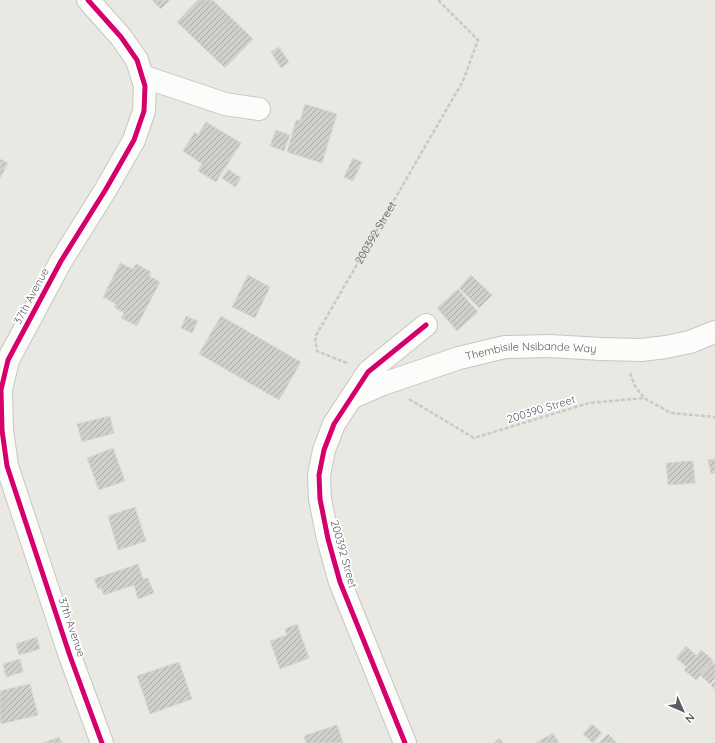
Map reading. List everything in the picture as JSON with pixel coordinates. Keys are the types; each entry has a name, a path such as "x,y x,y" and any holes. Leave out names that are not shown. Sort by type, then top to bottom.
{"street":[{"name":"37th Avenue","path":"88,0 121,37 136,60 146,86 144,111 134,140 106,189 61,261 8,360 1,390 2,430 7,466 70,656 102,743"},
{"path":"142,76 220,103 259,109"},
{"path":"375,378 426,325"},
{"name":"Thembisile Nsibande Way","path":"375,378 505,347 550,346 601,350 641,350 666,348 715,332"},
{"name":"200392 Street","path":"375,378 351,398 334,424 324,450 319,475 320,499 328,539 340,582 405,743"}],"building":[{"path":"152,0 170,0 161,9"},
{"path":"198,0 213,0 253,39 225,68 177,22"},
{"path":"279,47 289,62 281,68 271,52"},
{"path":"305,104 337,114 322,163 287,152 296,120 300,121"},
{"path":"206,122 241,143 216,182 198,171 202,164 183,151 195,132 198,135"},
{"path":"276,130 290,135 284,151 270,146"},
{"path":"353,158 362,162 353,181 344,177"},
{"path":"0,159 8,163 0,178"},
{"path":"228,169 241,178 235,187 222,178"},
{"path":"120,263 133,269 136,264 151,272 149,276 160,282 137,326 121,318 124,313 114,307 116,304 103,297"},
{"path":"248,275 270,287 255,318 232,307"},
{"path":"471,275 492,295 479,308 459,288"},
{"path":"458,289 478,312 457,331 437,308"},
{"path":"186,316 198,321 192,333 181,328"},
{"path":"221,316 301,362 279,400 199,354"},
{"path":"110,416 114,433 82,442 77,424"},
{"path":"113,448 125,481 99,490 87,458"},
{"path":"715,459 715,473 711,474 708,460"},
{"path":"693,461 695,483 668,485 666,463"},
{"path":"135,507 146,541 118,550 108,516"},
{"path":"138,564 143,579 148,578 154,593 138,599 134,585 104,595 101,588 98,589 94,579"},
{"path":"297,624 309,658 280,669 270,641 287,635 285,629"},
{"path":"37,637 40,649 19,655 16,644"},
{"path":"686,646 697,656 687,667 676,658"},
{"path":"701,650 713,660 696,680 684,670"},
{"path":"20,659 23,672 6,677 3,664"},
{"path":"711,661 715,664 715,678 710,684 700,675"},
{"path":"179,662 192,699 150,714 137,676"},
{"path":"715,681 715,690 711,685"},
{"path":"30,684 38,715 1,724 0,691"},
{"path":"592,724 602,733 593,743 583,734"},
{"path":"337,725 343,743 306,743 304,736"},
{"path":"553,733 559,743 536,743"},
{"path":"608,734 617,743 599,743"},
{"path":"59,737 62,743 43,743"},
{"path":"499,738 503,743 494,743"}],"cycle path":[{"path":"88,0 121,37 137,60 145,86 144,111 134,140 106,189 61,261 8,360 1,390 2,430 7,466 70,656 102,743"},
{"path":"405,743 340,582 328,539 320,499 319,475 324,450 334,424 368,372 426,325"}]}
